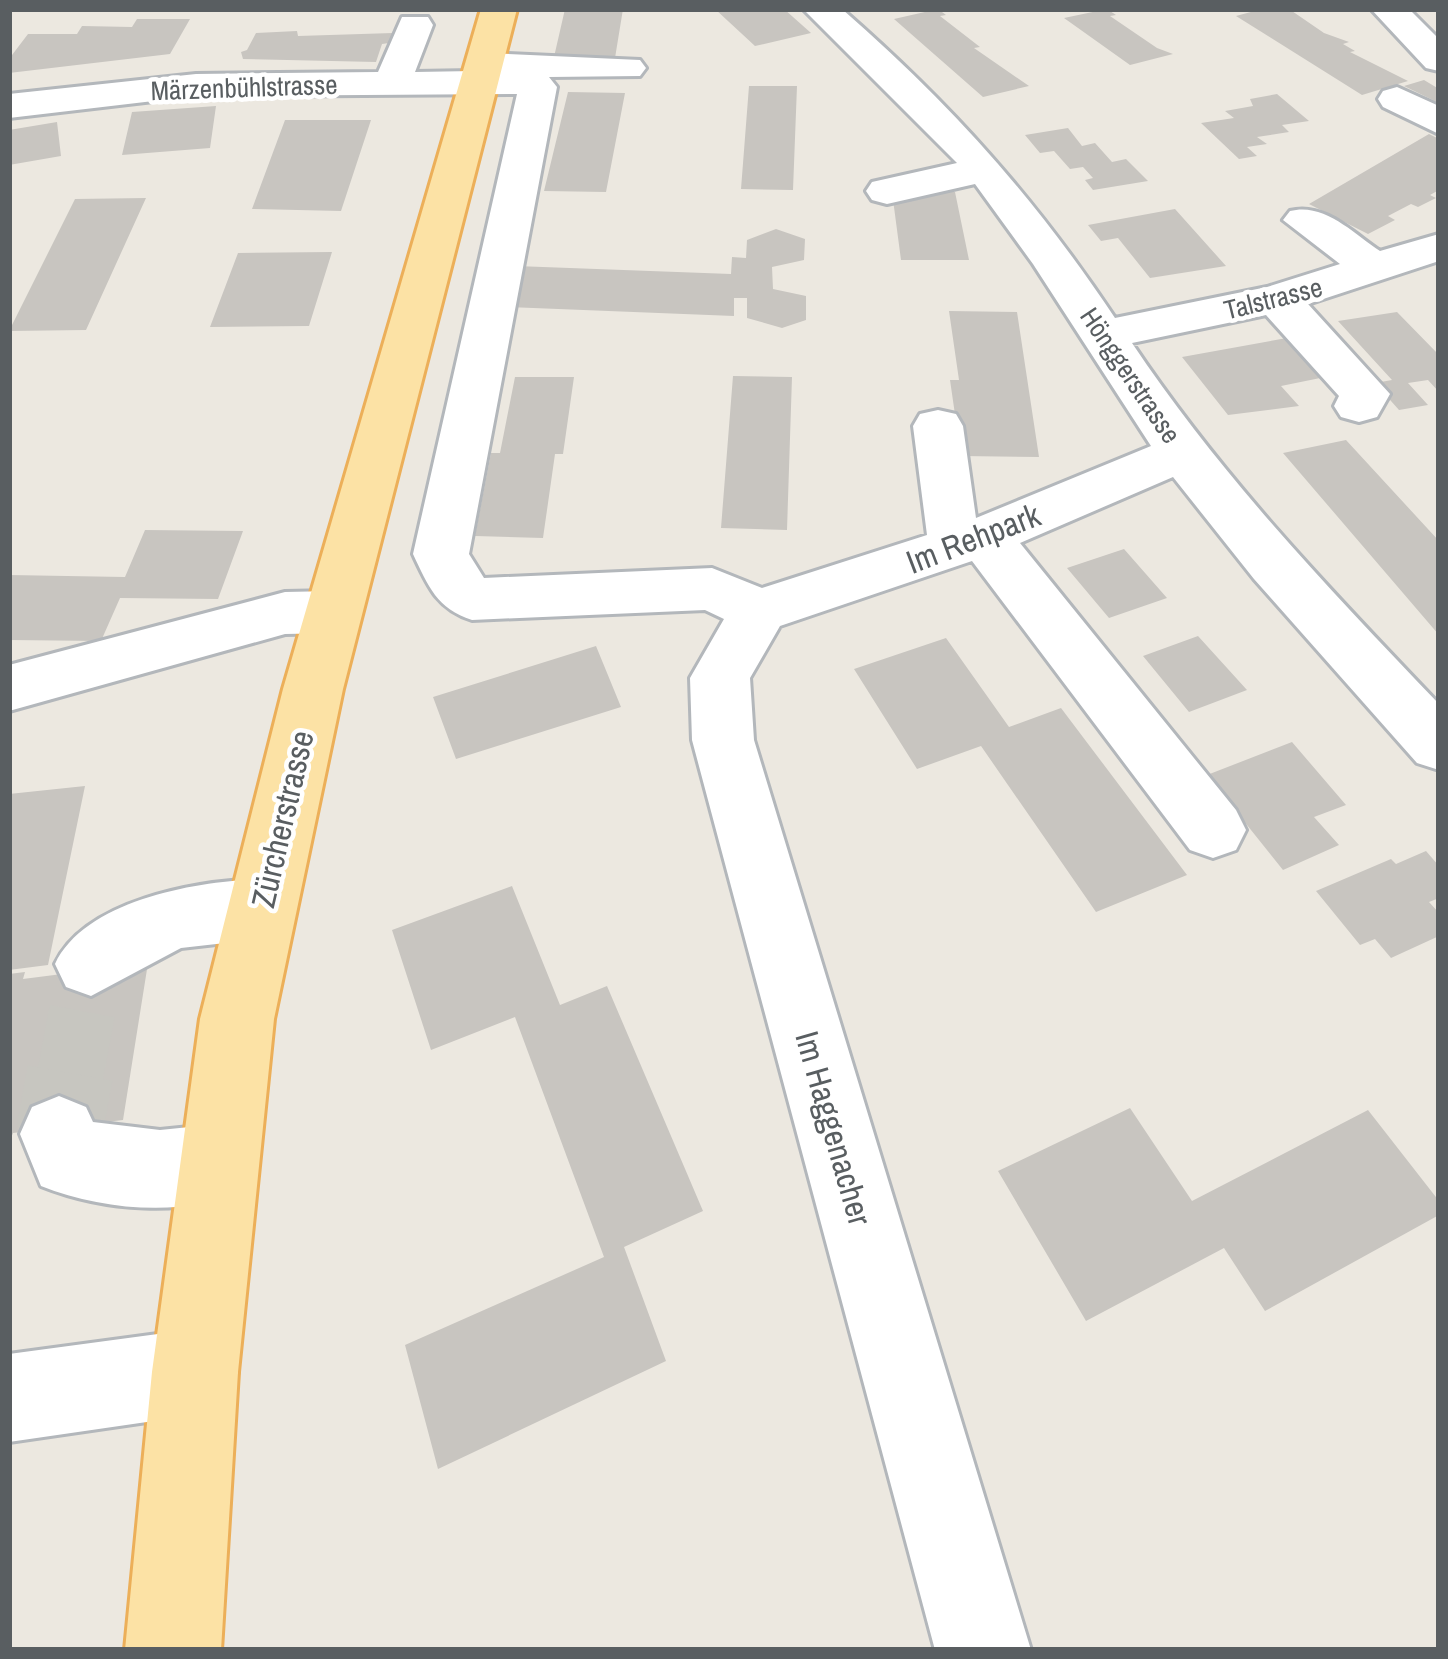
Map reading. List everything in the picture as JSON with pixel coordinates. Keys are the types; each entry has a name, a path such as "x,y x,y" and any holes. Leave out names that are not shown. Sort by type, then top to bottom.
{"main road":[{"name":"Zürcherstrasse","path":"173,1650 195,1372 237,1018 333,612 500,9"}],"street":[{"name":"Hönggerstrasse","path":"821,9 900,79 985,169 1183,453 1247,534 1439,745"},
{"path":"1388,9 1439,60"},
{"path":"392,83 415,26"},
{"path":"482,73 627,68"},
{"path":"482,73 538,87 441,554 457,585 472,599 712,590 758,610"},
{"name":"Märzenbühlstrasse","path":"9,106 196,85 392,83 482,73"},
{"path":"1397,99 1439,122"},
{"path":"887,191 985,169"},
{"path":"1305,220 1378,270"},
{"name":"Talstrasse","path":"1103,335 1277,299 1439,247"},
{"path":"1277,299 1365,394 1359,406"},
{"path":"938,427 950,527 1014,571 1213,830"},
{"name":"Im Rehpark","path":"758,610 973,540 1183,453"},
{"name":"Im Haggenacher","path":"758,610 720,678 723,740 983,1650"},
{"path":"9,688 285,613 333,612"},
{"path":"91,964 160,920 208,911 261,910"},
{"path":"58,1134 69,1158 160,1168 219,1163"},
{"path":"9,1398 195,1372"}],"building":[{"path":"565,9 623,9 615,58 554,57"},
{"path":"715,9 784,9 811,33 755,46"},
{"path":"938,9 946,15 940,16 980,47 974,48 1029,86 983,97 894,19"},
{"path":"1107,9 1116,15 1110,16 1173,54 1130,65 1064,18"},
{"path":"1289,9 1324,33 1349,42 1343,44 1355,51 1350,52 1408,81 1362,95 1236,16"},
{"path":"137,19 190,19 170,54 9,73 9,59 28,34 77,34 82,26 132,27"},
{"path":"297,31 298,36 393,33 389,43 382,44 376,62 243,59 241,52 256,33"},
{"path":"1424,80 1439,89 1439,103 1404,86"},
{"path":"749,86 797,86 793,190 741,189"},
{"path":"568,92 625,93 606,192 544,191"},
{"path":"1277,94 1309,121 1282,125 1289,132 1257,137 1267,144 1247,147 1257,156 1239,159 1201,123 1234,118 1225,111 1253,106 1250,99"},
{"path":"216,106 210,148 122,155 132,112"},
{"path":"285,120 371,120 341,211 252,209"},
{"path":"57,122 61,156 9,165 9,130"},
{"path":"1068,128 1082,146 1095,143 1112,162 1126,159 1148,181 1093,190 1085,180 1093,178 1083,167 1070,169 1054,151 1040,153 1025,135"},
{"path":"1429,134 1439,139 1439,190 1430,195 1436,198 1388,216 1395,220 1368,234 1309,204"},
{"path":"892,192 955,192 969,260 901,260"},
{"path":"146,198 86,330 9,331 75,199"},
{"path":"1175,209 1226,266 1150,278 1118,238 1101,241 1088,225"},
{"path":"776,229 805,239 804,260 772,267 773,289 806,296 806,320 782,328 747,318 747,298 734,298 734,316 507,307 516,266 731,274 732,257 746,258 747,240"},
{"path":"332,252 309,326 210,327 238,253"},
{"path":"949,311 1017,312 1039,457 961,456 950,380 959,380"},
{"path":"1397,312 1439,355 1439,392 1428,380 1408,383 1428,405 1399,410 1375,383 1392,380 1338,321"},
{"path":"1298,336 1335,375 1281,386 1299,406 1228,415 1182,357"},
{"path":"733,376 792,377 787,530 721,528"},
{"path":"515,377 574,377 563,454 555,454 543,538 475,536 491,453 500,453"},
{"path":"1346,440 1439,541 1439,635 1283,453"},
{"path":"145,530 243,531 218,599 120,598 101,641 9,640 9,575 125,577"},
{"path":"1124,549 1167,598 1109,618 1067,568"},
{"path":"1198,636 1247,690 1189,712 1143,656"},
{"path":"946,638 1009,727 1061,708 1187,875 1096,912 981,746 917,769 854,669"},
{"path":"596,646 621,707 456,759 433,697"},
{"path":"1292,742 1346,805 1314,817 1339,845 1283,870 1207,775"},
{"path":"85,786 48,965 9,970 9,794"},
{"path":"1426,851 1439,866 1439,898 1429,902 1439,913 1439,936 1391,958 1375,939 1360,945 1316,891 1391,859 1396,864"},
{"path":"512,886 560,1005 607,986 703,1211 624,1247 666,1361 438,1469 405,1345 604,1257 515,1017 431,1050 392,930"},
{"path":"148,963 123,1120 13,1133 9,1143 9,974 25,972 23,979"},
{"path":"1130,1108 1192,1201 1368,1110 1439,1201 1439,1215 1265,1311 1224,1248 1086,1321 998,1171"}],"tunnel":[{"path":"70,1076 91,964"},
{"path":"59,1134 70,1073"}]}
